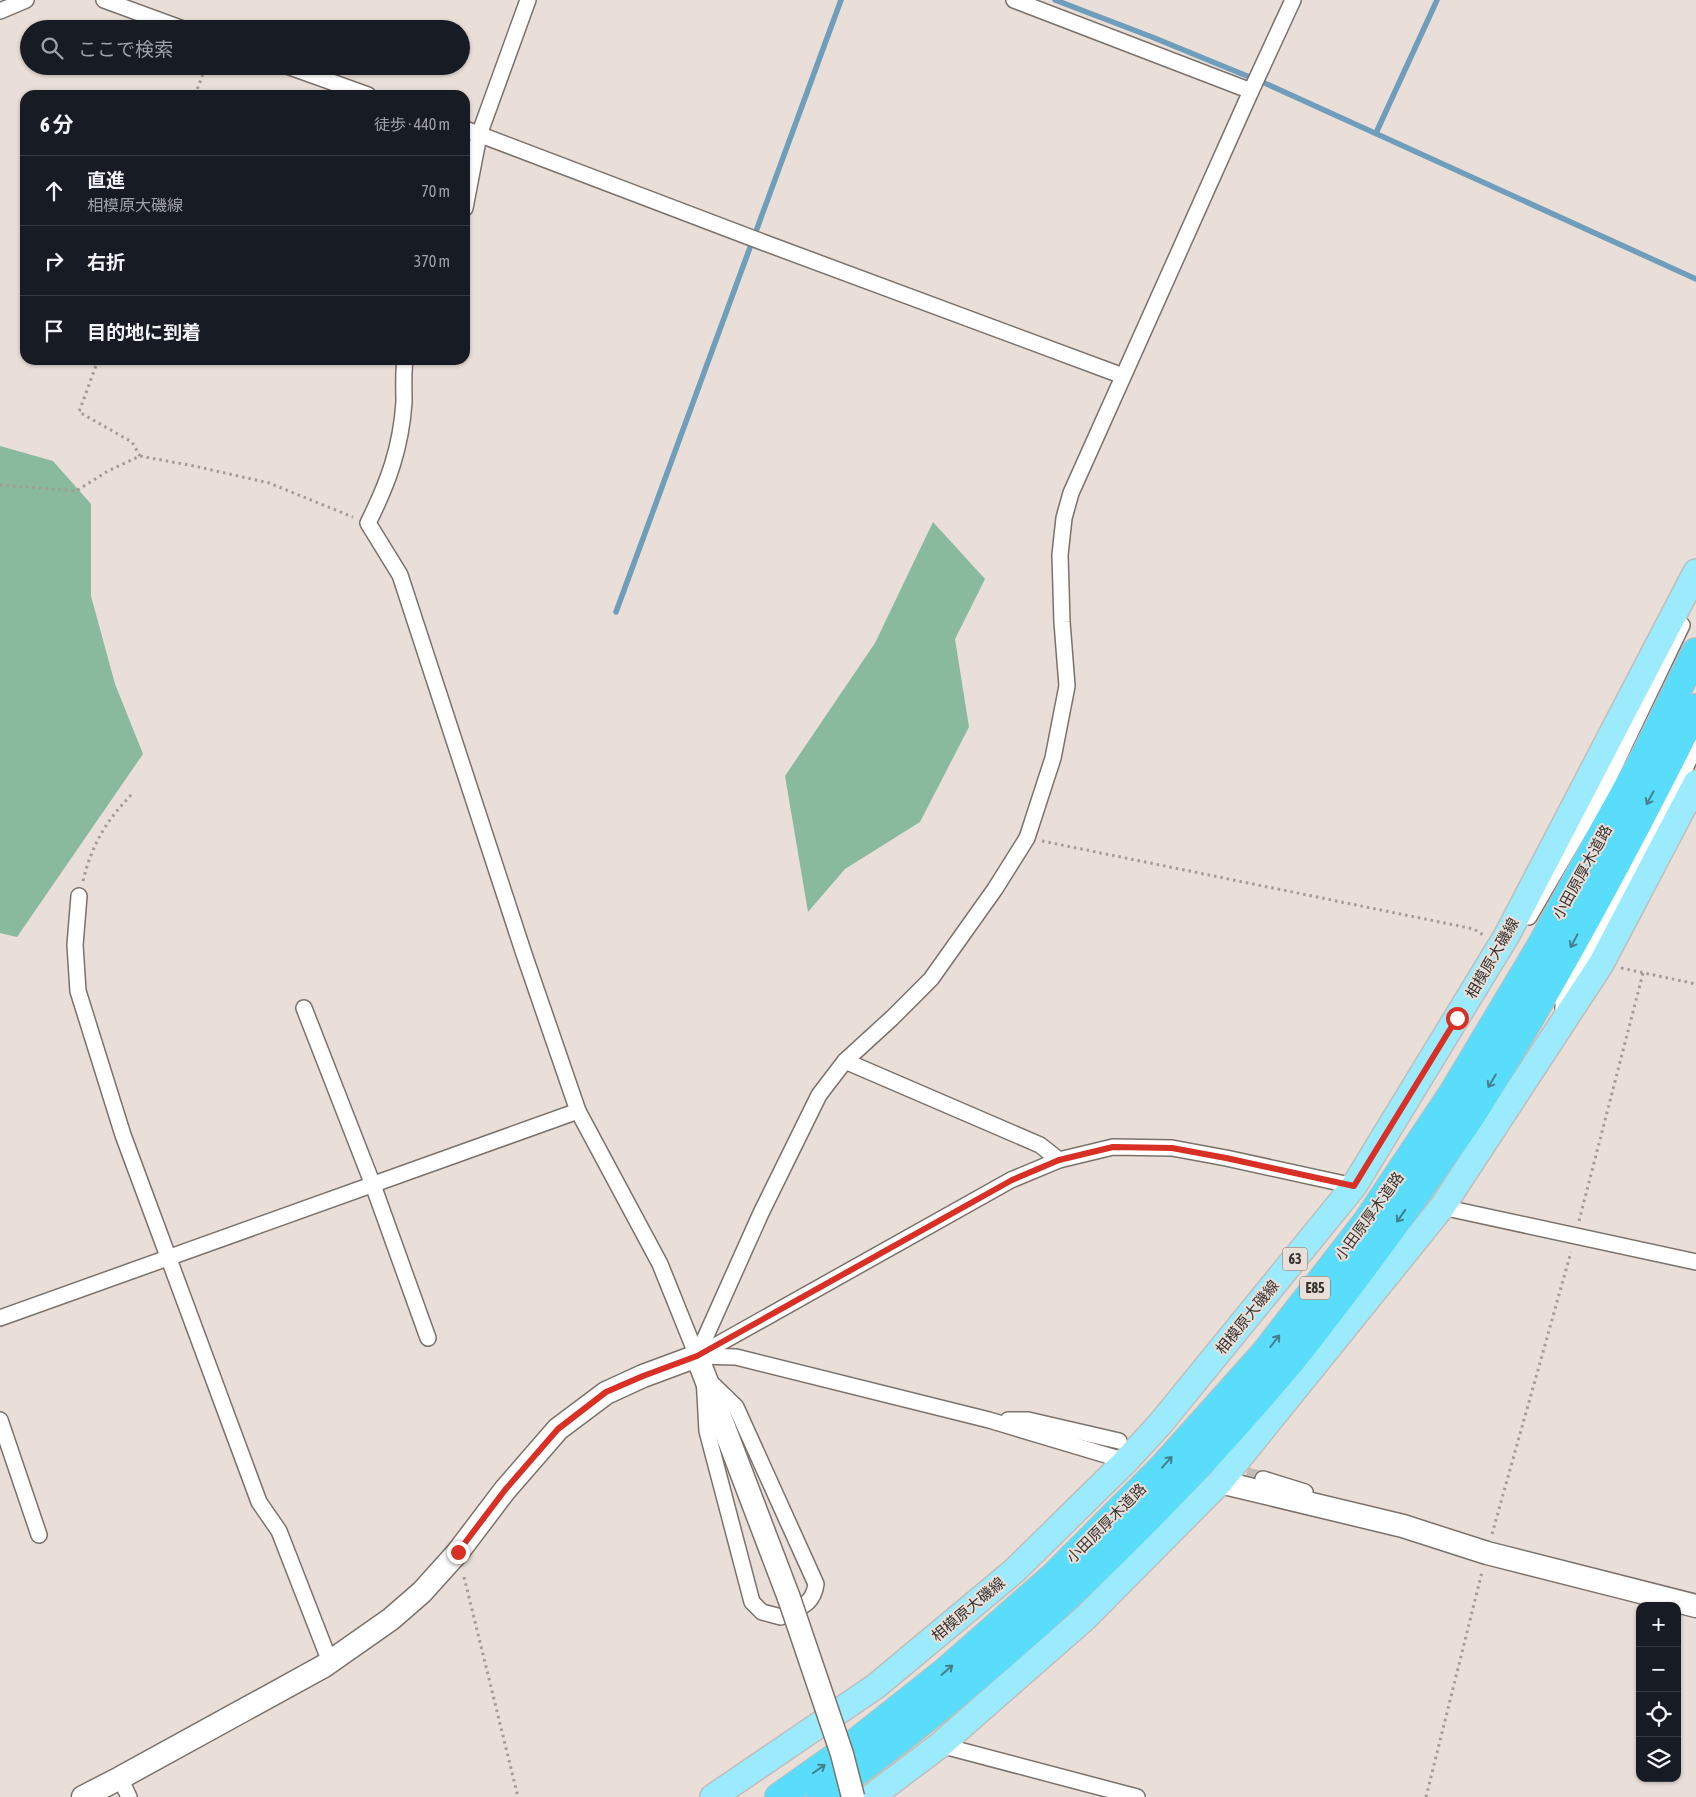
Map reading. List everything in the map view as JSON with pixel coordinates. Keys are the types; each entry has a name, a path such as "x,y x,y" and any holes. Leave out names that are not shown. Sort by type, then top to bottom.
{"highway":[{"name":"小田原厚木道路","path":"779,1797 854,1744 945,1672 1053,1577 1163,1467 1266,1353 1366,1223 1454,1093 1541,946 1643,760 1696,652"},
{"name":"小田原厚木道路","path":"821,1797 960,1692 1071,1595 1188,1478 1286,1367 1388,1236 1475,1109 1564,961 1696,708"}],"main road":[{"name":"相模原大磯線","path":"713,1797 876,1686 1014,1571 1123,1451 1160,1424 1354,1186 1500,946 1696,572"},
{"path":"871,1797 940,1744 1085,1618 1220,1482 1442,1208 1601,964 1696,783"}],"street":[{"path":"0,12 26,0"},
{"path":"104,0 158,20"},
{"path":"470,154 472,132 528,0"},
{"path":"1014,0 1251,91"},
{"path":"700,1366 736,1407 816,1584 814,1595 808,1602 781,1617 762,1612 752,1602 708,1431 700,1366 760,1213 819,1095 845,1060 892,1018 931,979 995,889 1027,838 1053,758 1067,686 1062,622 1060,555 1064,518 1071,493 1293,0"},
{"path":"312,75 354,90"},
{"path":"472,132 1123,376"},
{"path":"405,365 404,404 396,459 385,489 368,523 400,575 524,954 578,1111 660,1264 789,1598 842,1754 853,1797"},
{"path":"1457,1018 1480,1002 1604,788 1688,611 1696,584"},
{"path":"1561,1024 1564,1000 1664,811 1696,746"},
{"path":"80,896 76,945 78,991 123,1135 259,1502 279,1531 330,1662"},
{"path":"304,1008 373,1185 428,1338"},
{"path":"845,1060 1040,1145 1059,1160"},
{"path":"0,1318 578,1111"},
{"path":"700,1366 1012,1180 1059,1160 1113,1147 1172,1148 1354,1186"},
{"path":"1442,1208 1696,1262"},
{"path":"83,1797 125,1788 330,1662 390,1619 422,1592 458,1552 505,1490 558,1429 606,1392 643,1376 700,1366 736,1357 989,1420 1123,1451"},
{"path":"0,1420 39,1535"},
{"path":"989,1420 1028,1420 1123,1451"},
{"path":"1263,1479 1487,1553 1696,1606"},
{"path":"1220,1482 1403,1526"},
{"path":"940,1744 1137,1797"}],"path":[{"path":"197,90 203,75"},
{"path":"96,365 79,412 132,442 140,456"},
{"path":"0,485 76,491 108,470 140,456 269,483 368,523"},
{"path":"80,896 87,864 97,838 114,813 132,794"},
{"path":"1027,838 1474,929 1500,946"},
{"path":"1601,964 1696,984"},
{"path":"1577,1230 1643,972"},
{"path":"1426,1797 1487,1553 1572,1249"},
{"path":"458,1552 518,1797"}],"green space":[{"path":"0,446 53,461 91,504 91,596 115,684 143,754 17,937 0,933"},
{"path":"933,522 985,579 955,639 969,727 920,822 845,869 808,912 785,776 875,643"}],"waterway":[{"path":"616,612 841,0"},
{"path":"1055,0 1269,85 1696,279"},
{"path":"1376,133 1437,0"}],"tunnel":[{"path":"1224,1469 1263,1479"}],"route":[{"path":"458,1552 505,1490 558,1429 606,1392 697,1356 1012,1180 1059,1160 1113,1147 1172,1148 1354,1186 1457,1018"}]}
